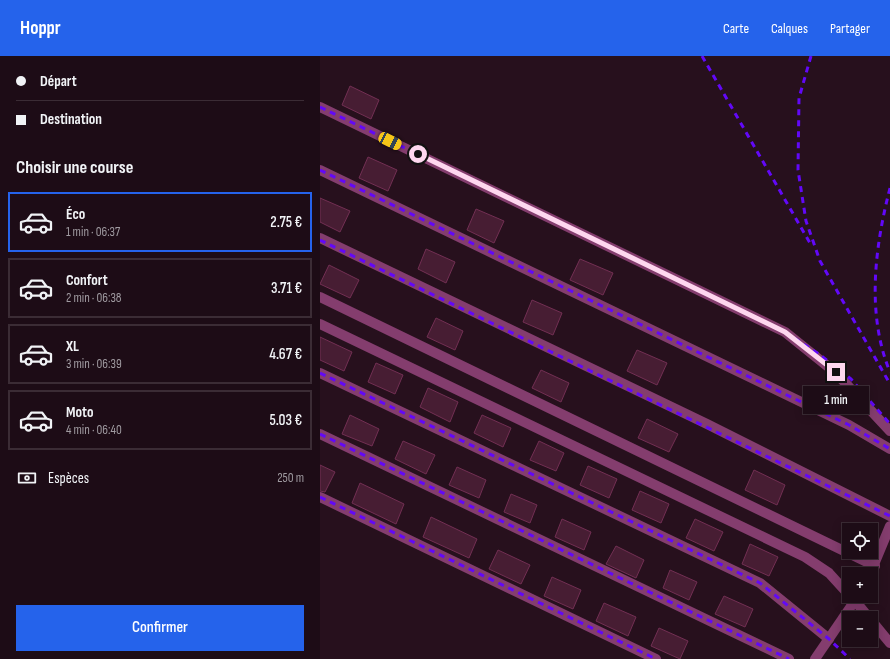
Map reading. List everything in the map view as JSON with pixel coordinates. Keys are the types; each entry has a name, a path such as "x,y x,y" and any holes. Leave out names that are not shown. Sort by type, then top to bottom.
{"lane":[{"path":"320,107 785,332 836,372 890,431"},
{"path":"320,170 849,425 890,450"},
{"path":"320,238 707,424 890,516"},
{"path":"320,297 867,567"},
{"path":"320,324 805,557 829,573 842,586"},
{"path":"320,373 760,583 829,639"},
{"path":"320,434 789,659"},
{"path":"320,497 656,659"},
{"path":"874,567 890,526"},
{"path":"815,659 829,639 850,603"},
{"path":"858,603 864,611"},
{"path":"878,628 890,643"}],"building":[{"path":"350,86 379,100 371,119 342,105"},
{"path":"368,157 397,170 388,191 359,178"},
{"path":"320,198 350,211 340,232 320,222"},
{"path":"476,209 504,221 494,243 467,230"},
{"path":"426,249 455,262 446,283 418,269"},
{"path":"580,259 613,273 603,295 570,280"},
{"path":"329,265 359,280 350,298 320,284"},
{"path":"532,300 562,313 553,335 523,322"},
{"path":"436,318 463,331 455,350 427,337"},
{"path":"320,337 352,352 344,371 320,360"},
{"path":"637,350 667,363 657,385 627,371"},
{"path":"376,363 403,375 395,394 368,382"},
{"path":"541,370 569,383 561,402 532,388"},
{"path":"428,388 458,402 450,422 420,407"},
{"path":"350,415 379,429 372,446 342,434"},
{"path":"482,415 511,428 503,447 474,433"},
{"path":"647,419 678,434 669,452 638,438"},
{"path":"403,441 435,455 426,474 395,459"},
{"path":"539,441 564,453 556,471 530,460"},
{"path":"320,465 335,472 325,492 320,491"},
{"path":"588,466 617,479 609,498 580,485"},
{"path":"457,467 486,480 479,498 449,485"},
{"path":"754,470 785,485 777,505 745,490"},
{"path":"360,483 404,504 396,524 352,503"},
{"path":"640,491 669,504 661,523 632,510"},
{"path":"511,494 537,505 530,523 504,512"},
{"path":"431,517 477,539 469,558 423,537"},
{"path":"562,519 591,532 584,550 555,537"},
{"path":"695,519 723,532 714,551 686,538"},
{"path":"750,544 778,557 769,576 742,564"},
{"path":"616,546 644,560 636,578 606,564"},
{"path":"498,550 530,565 521,584 489,569"},
{"path":"670,570 697,582 689,600 663,588"},
{"path":"552,577 581,590 573,609 544,596"},
{"path":"724,596 753,609 745,627 715,614"},
{"path":"604,603 636,617 628,636 596,621"},
{"path":"659,628 688,641 680,659 651,646"}],"railway":[{"path":"702,56 810,243"},
{"path":"811,56 799,98 798,170 806,221 820,261 890,384"},
{"path":"320,107 785,332 819,354 851,379 890,424"},
{"path":"320,170 849,425 890,449"},
{"path":"890,188 880,233 875,280 875,304 878,327 882,350 890,372"},
{"path":"320,240 890,516"},
{"path":"320,373 760,583 829,639 850,659"},
{"path":"320,434 789,659"},
{"path":"320,497 656,659"}],"route":[{"path":"418,154 785,332 836,372"}]}
